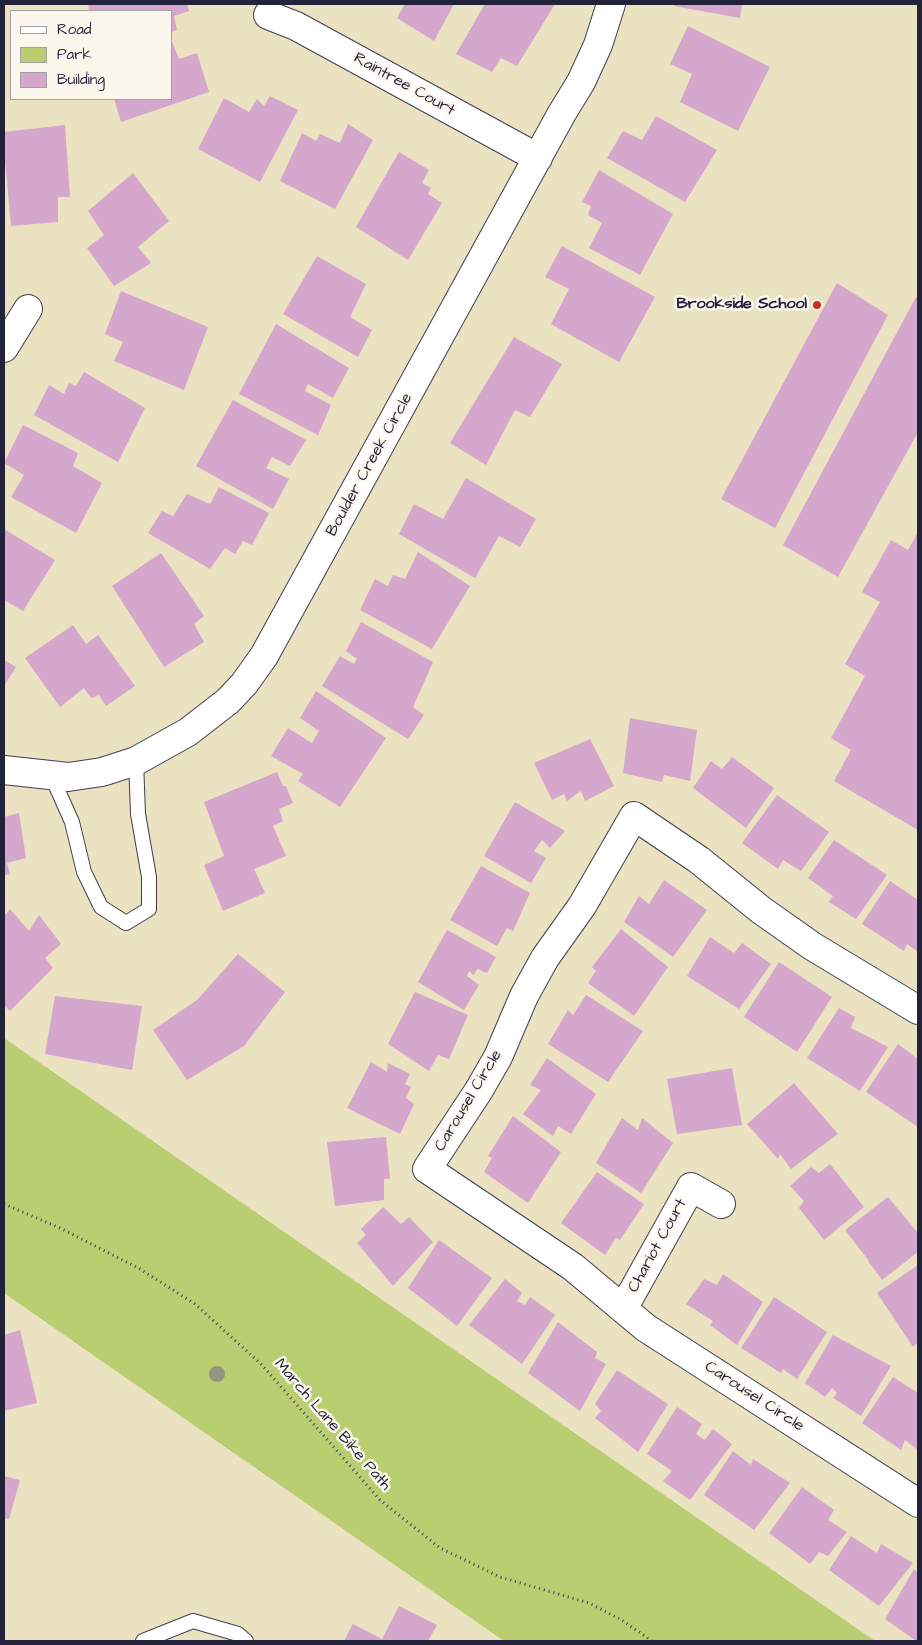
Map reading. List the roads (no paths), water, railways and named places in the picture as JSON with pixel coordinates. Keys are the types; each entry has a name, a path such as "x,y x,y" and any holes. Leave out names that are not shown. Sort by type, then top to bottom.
{"street":[{"name":"Boulder Creek Circle","path":"4,770 68,777 102,772 136,761 188,732 228,701 244,684 264,656 580,82 598,45 611,4"},
{"name":"Raintree Court","path":"268,15 296,26 538,158"},
{"path":"4,348 28,309"},
{"name":"Carousel Circle","path":"918,1010 812,946 761,910 698,860 634,816 582,906 540,966 524,996 498,1057 479,1090 427,1169 573,1267 646,1328 918,1502"},
{"name":"Chariot Court","path":"622,1309 691,1187 720,1204"}],"lane":[{"path":"51,775 72,822 84,872 101,906 126,922 149,909 149,877 138,814 136,761"},
{"path":"143,1641 193,1621 238,1634 246,1641"}],"place":[{"name":"Brookside School","path":"817,305"}]}
